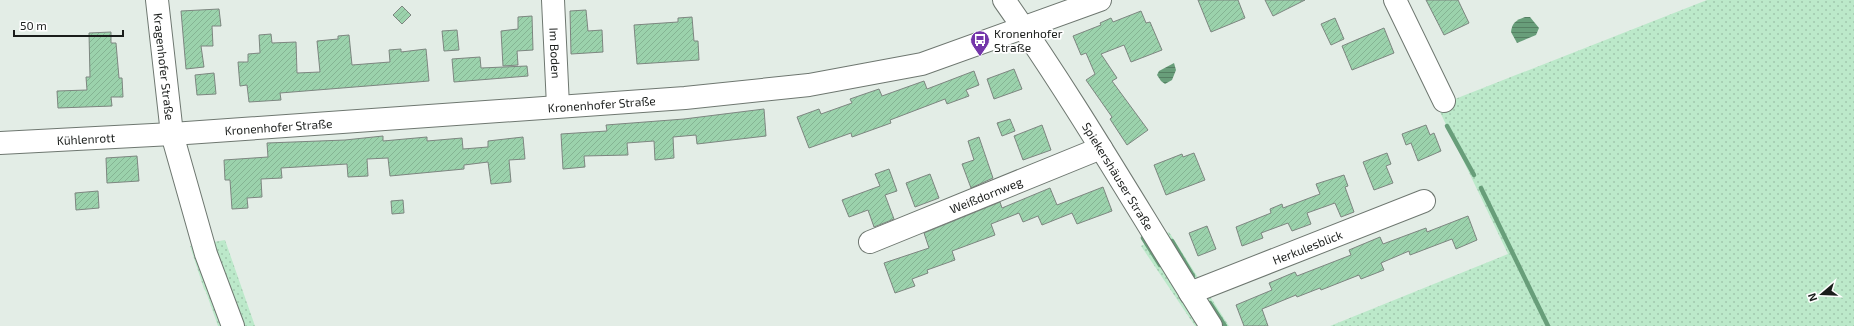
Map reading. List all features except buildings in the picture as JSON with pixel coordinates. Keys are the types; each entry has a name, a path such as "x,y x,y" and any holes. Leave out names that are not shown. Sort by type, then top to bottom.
{"street":[{"name":"Kragenhofer Straße","path":"157,0 172,134 206,254 233,326"},
{"name":"Im Boden","path":"552,0 558,106"},
{"name":"Spiekershäuser Straße","path":"1004,0 1024,28 1101,148 1211,326"},
{"name":"Kronenhofer Straße","path":"172,134 684,98 809,85 922,64 1100,0"},
{"path":"1395,0 1444,101"},
{"name":"Kühlenrott","path":"0,143 172,134"},
{"name":"Weißdornweg","path":"870,242 1101,148"},
{"name":"Herkulesblick","path":"1190,293 1424,202"}],"shaded area":[{"path":"1707,0 1854,0 1854,326 1330,326 1508,254 1440,112 1455,99"},
{"path":"1530,17 1539,28 1536,35 1517,43 1511,32 1512,26 1519,19"},
{"path":"1174,63 1176,70 1172,80 1165,84 1157,75 1159,71"},
{"path":"1169,232 1229,326 1195,326 1141,246"},
{"path":"225,240 255,326 218,326 204,289 190,246"}],"waterway":[{"path":"1447,126 1474,175"},
{"path":"1481,188 1548,326"},
{"path":"1143,238 1160,265"},
{"path":"1172,241 1193,276"},
{"path":"1210,303 1225,326"}],"place":[{"name":"Kronenhofer Straße","path":"980,57"}]}
